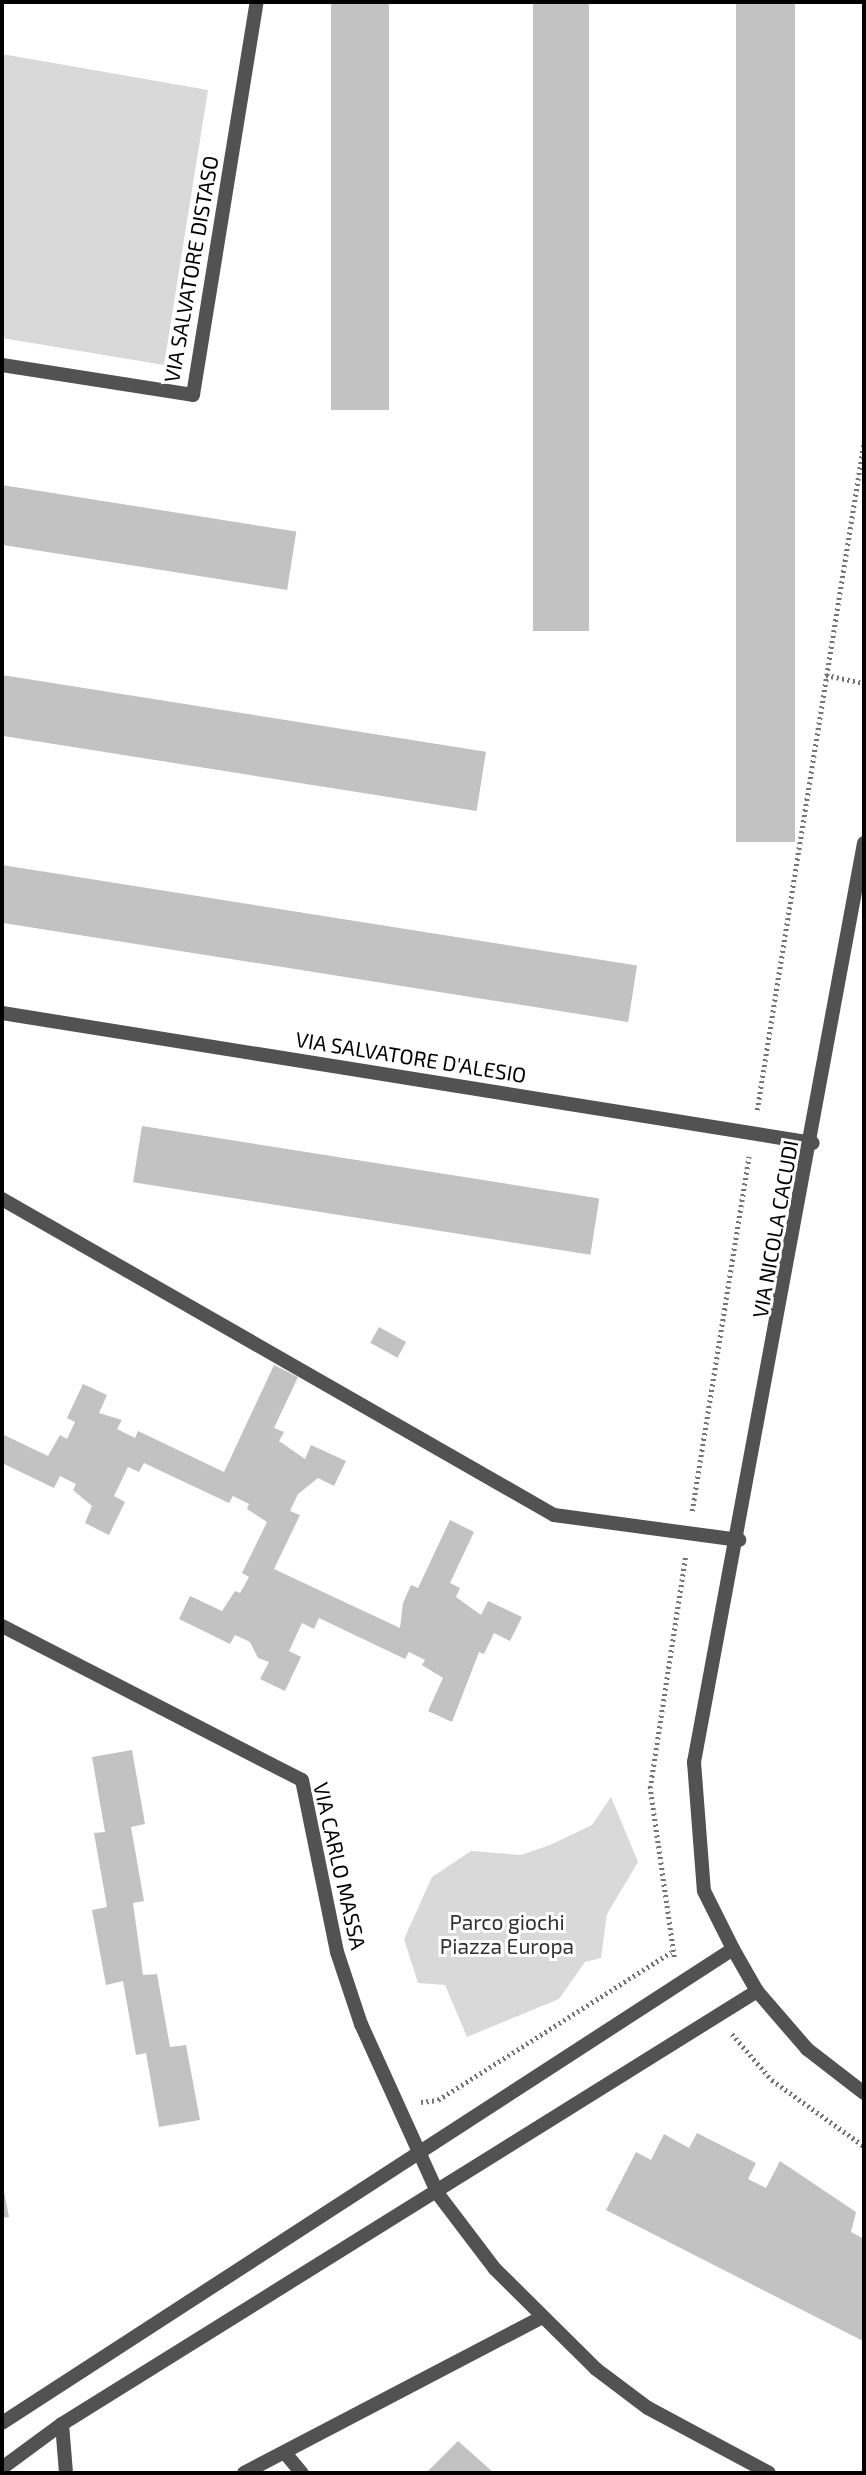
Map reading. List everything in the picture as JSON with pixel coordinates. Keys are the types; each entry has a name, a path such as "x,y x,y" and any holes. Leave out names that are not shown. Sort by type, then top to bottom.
{"street":[{"name":"VIA SALVATORE DISTASO","path":"2,365 193,396 257,2"},
{"name":"VIA NICOLA CACUDI","path":"864,843 813,1143 724,1621 694,1762 704,1891 733,1949 757,1992 807,2049 864,2093"},
{"name":"VIA SALVATORE D'ALESIO","path":"2,1013 813,1143"},
{"path":"2,1199 554,1515 739,1540"},
{"name":"VIA CARLO MASSA","path":"2,1626 302,1780 337,1952 395,2104 438,2194 540,2318 648,2408 769,2473"},
{"path":"2,2423 733,1949"},
{"path":"2,2468 62,2424 438,2194 757,1992"},
{"path":"244,2473 540,2318"},
{"path":"62,2424 66,2473"},
{"path":"285,2453 302,2473"}],"path":[{"path":"827,675 864,683"},
{"path":"395,2104 438,2100 671,1952"}],"green space":[{"path":"2,54 208,90 164,365 2,338"},
{"name":"Parco giochi Piazza Europa","path":"611,1797 638,1862 607,1914 601,1958 585,1962 559,1999 467,2037 445,1985 418,1983 404,1939 432,1877 471,1851 521,1855 550,1845 592,1825"}],"building":[{"path":"331,2 389,2 389,410 331,410"},
{"path":"533,2 589,2 589,631 533,631"},
{"path":"736,2 795,2 795,842 736,842"},
{"path":"2,485 296,532 287,590 2,545"},
{"path":"2,675 486,752 477,811 2,736"},
{"path":"2,865 637,966 628,1022 2,923"},
{"path":"142,1126 599,1198 590,1255 133,1182"},
{"path":"379,1327 406,1342 397,1358 370,1343"},
{"path":"274,1365 298,1377 274,1428 284,1432 279,1441 305,1459 311,1445 346,1461 334,1486 318,1478 298,1494 290,1511 300,1515 274,1569 400,1628 403,1603 411,1585 418,1588 450,1520 474,1532 450,1583 460,1588 456,1597 481,1615 488,1601 522,1617 510,1641 494,1633 484,1654 479,1652 452,1722 428,1711 443,1678 422,1665 425,1660 409,1652 405,1659 319,1618 314,1629 302,1623 289,1651 301,1657 285,1691 260,1679 269,1662 258,1658 250,1642 235,1635 230,1644 179,1619 190,1596 222,1611 235,1591 240,1593 249,1577 242,1573 267,1522 247,1509 249,1504 233,1496 229,1503 144,1463 139,1472 128,1467 114,1496 125,1502 109,1535 85,1523 92,1506 73,1490 76,1484 60,1476 54,1488 2,1463 2,1434 48,1456 60,1435 67,1439 75,1422 67,1418 83,1384 107,1395 99,1413 122,1420 117,1429 135,1438 138,1431 224,1472"},
{"path":"132,1750 145,1824 131,1827 144,1901 133,1903 143,1975 157,1974 170,2047 186,2045 200,2120 159,2127 146,2053 136,2055 123,1981 106,1985 92,1910 107,1907 94,1833 105,1832 92,1757"},
{"path":"697,2133 756,2163 748,2179 766,2188 780,2161 856,2212 851,2232 864,2239 864,2356 863,2341 606,2210 636,2152 651,2160 664,2134 689,2148"},
{"path":"2,2182 9,2217 2,2218"},
{"path":"458,2441 494,2473 426,2473"}]}
